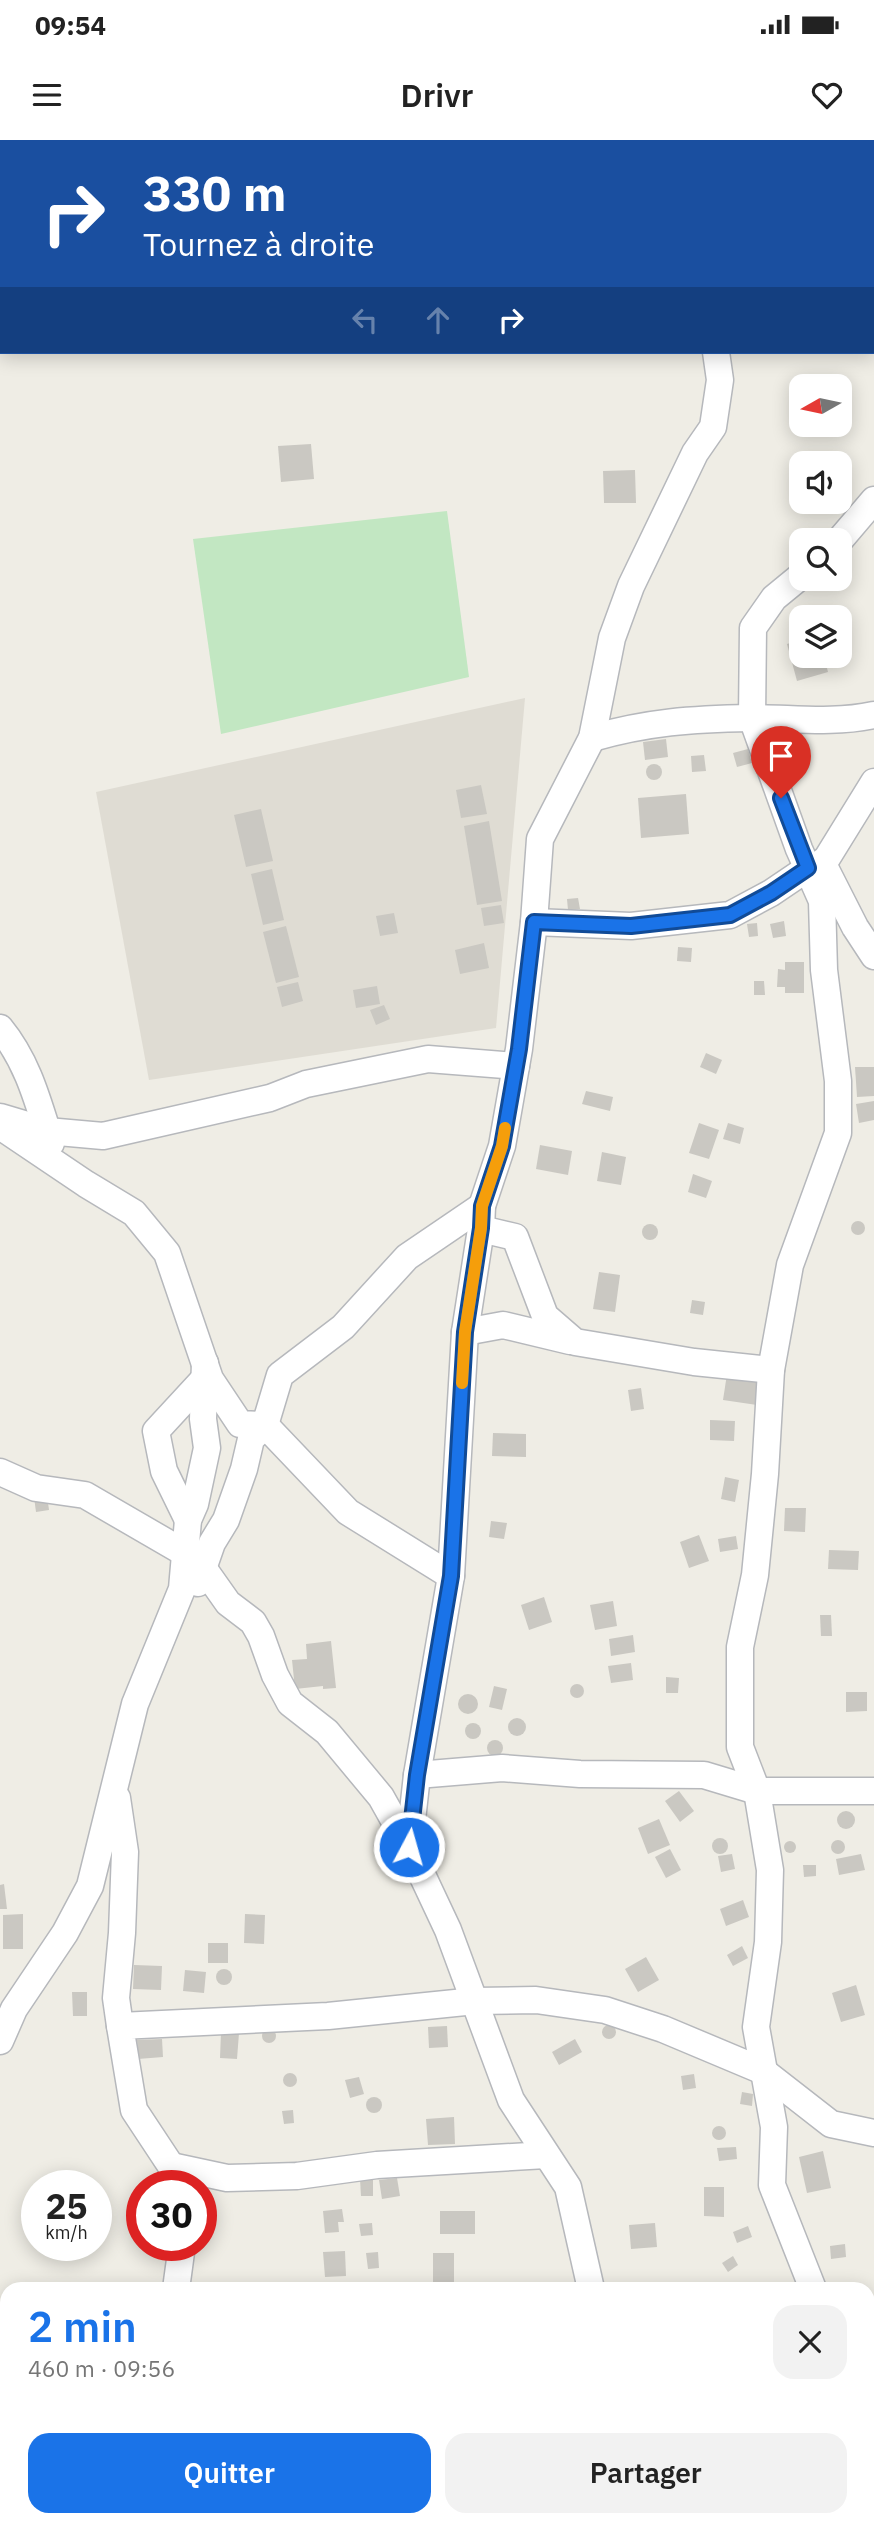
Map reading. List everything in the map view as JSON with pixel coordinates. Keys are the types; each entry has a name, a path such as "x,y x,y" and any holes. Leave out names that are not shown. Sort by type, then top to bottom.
{"street":[{"path":"409,1847 417,1775 451,1576 465,1332 481,1217 502,1146 516,1066 534,922 540,839 592,738 612,638 631,586 695,453 713,427 720,380 716,354"},
{"path":"850,528 874,500"},
{"path":"789,586 774,598 753,628 751,718 810,860 822,901 824,970 838,1081 838,1133 790,1265 771,1370 765,1474 755,1575 740,1647 740,1747 757,1791 770,1870 768,1942 756,2026 774,2127 772,2185 810,2282"},
{"path":"592,738 672,720 751,718 847,721 874,715"},
{"path":"534,922 631,926 730,915 771,893 810,860 874,782"},
{"path":"810,860 874,956"},
{"path":"0,1028 13,1044 29,1075 53,1150 86,1184"},
{"path":"0,1117 47,1131 103,1136 270,1098 306,1084 428,1059 516,1066"},
{"path":"0,1126 134,1213 167,1254 205,1371 240,1424 265,1425 348,1512 451,1576"},
{"path":"481,1217 514,1237 545,1316 575,1342"},
{"path":"194,1561 212,1543 226,1520 244,1469 250,1439 265,1425 281,1375 343,1327 407,1257 481,1217"},
{"path":"465,1332 503,1325 575,1342 694,1362 771,1370"},
{"path":"0,2041 14,2008 65,1933 90,1886 135,1704 161,1640 187,1608 194,1561 188,1520 164,1471 156,1432 205,1371"},
{"path":"188,1520 207,1448 203,1419 205,1371"},
{"path":"0,1472 36,1489 85,1495 194,1561 228,1603 253,1622 290,1703 327,1732 382,1797 448,1930 510,2100 568,2188 589,2282"},
{"path":"417,1775 502,1768 580,1774 704,1775 757,1791 874,1791"},
{"path":"115,1788 125,1853 123,1920 116,1998 120,2026 134,2110 171,2170"},
{"path":"120,2026 328,2016 475,2001 536,2000 605,2010 663,2029 763,2071 831,2124 874,2133"},
{"path":"217,2178 297,2176 377,2165 546,2155"},
{"path":"177,2282 180,2261"}],"shaded area":[{"path":"525,698 496,1028 149,1080 96,792"}],"green space":[{"path":"447,511 469,677 221,734 193,539"}],"building":[{"path":"311,444 314,479 281,482 278,446"},
{"path":"635,470 636,503 604,503 603,471"},
{"path":"793,668 827,668 828,672 797,681"},
{"path":"666,739 668,757 645,760 643,742"},
{"path":"748,749 752,763 737,767 733,753"},
{"path":"704,755 706,771 692,772 691,756"},
{"path":"651,764 657,764 662,772 660,778 651,780 646,775 646,769"},
{"path":"481,785 487,814 461,818 456,790"},
{"path":"686,794 689,834 641,838 638,798"},
{"path":"261,809 273,861 246,867 234,815"},
{"path":"489,821 502,901 477,905 464,826"},
{"path":"272,869 284,920 263,925 251,874"},
{"path":"578,898 580,909 568,910 567,899"},
{"path":"501,905 504,923 484,926 481,908"},
{"path":"394,913 398,933 380,936 376,916"},
{"path":"784,921 786,936 773,938 770,924"},
{"path":"757,923 758,936 749,937 747,924"},
{"path":"286,926 299,977 276,983 263,932"},
{"path":"484,943 489,968 460,974 455,950"},
{"path":"678,947 692,948 691,962 677,961"},
{"path":"785,962 804,962 804,993 785,993 785,987 777,987 778,969 785,970"},
{"path":"754,981 764,981 765,995 754,995"},
{"path":"298,982 303,1001 282,1007 277,987"},
{"path":"377,986 380,1004 356,1008 353,990"},
{"path":"384,1005 390,1019 376,1025 370,1010"},
{"path":"706,1053 722,1060 716,1074 700,1067"},
{"path":"855,1067 874,1067 874,1096 857,1097"},
{"path":"586,1091 613,1097 610,1111 582,1104"},
{"path":"874,1101 874,1120 859,1123 856,1104"},
{"path":"699,1123 719,1130 709,1159 689,1153"},
{"path":"728,1123 744,1128 740,1144 723,1139"},
{"path":"540,1145 572,1151 568,1175 536,1169"},
{"path":"602,1152 626,1157 621,1185 597,1181"},
{"path":"693,1174 712,1181 706,1198 688,1192"},
{"path":"858,1221 863,1223 863,1233 858,1235 853,1233 851,1228 853,1223"},
{"path":"650,1224 658,1232 650,1240 642,1232"},
{"path":"599,1272 620,1275 615,1312 593,1309"},
{"path":"692,1300 705,1302 703,1315 690,1313"},
{"path":"727,1374 760,1379 757,1405 723,1400"},
{"path":"641,1388 644,1409 631,1411 628,1390"},
{"path":"710,1420 735,1421 734,1441 710,1440"},
{"path":"493,1433 526,1434 526,1457 492,1456"},
{"path":"725,1477 739,1480 735,1502 721,1499"},
{"path":"47,1495 49,1510 36,1512 34,1497"},
{"path":"785,1508 806,1508 805,1532 784,1531"},
{"path":"491,1521 507,1523 504,1539 489,1537"},
{"path":"699,1535 709,1561 689,1568 680,1542"},
{"path":"736,1536 738,1549 720,1552 718,1539"},
{"path":"829,1550 859,1551 858,1570 828,1569"},
{"path":"544,1597 552,1622 529,1630 521,1605"},
{"path":"613,1601 617,1626 595,1630 590,1605"},
{"path":"820,1615 831,1615 832,1636 821,1636"},
{"path":"633,1635 635,1652 611,1656 609,1639"},
{"path":"331,1641 336,1688 323,1689 323,1686 295,1689 292,1660 307,1659 306,1644"},
{"path":"631,1663 633,1680 611,1683 608,1666"},
{"path":"666,1677 679,1678 678,1693 666,1693"},
{"path":"574,1684 580,1684 584,1691 580,1698 574,1698 570,1694 570,1688"},
{"path":"494,1686 507,1689 502,1710 489,1707"},
{"path":"846,1692 867,1692 867,1711 846,1712"},
{"path":"468,1694 475,1697 478,1704 475,1711 468,1714 461,1711 458,1704 461,1697"},
{"path":"517,1718 523,1721 526,1727 523,1733 517,1736 511,1733 508,1727 511,1721"},
{"path":"473,1723 481,1731 473,1739 465,1731"},
{"path":"492,1740 498,1740 503,1748 501,1754 492,1756 487,1751 487,1745"},
{"path":"679,1791 694,1811 680,1822 665,1801"},
{"path":"846,1811 852,1814 855,1820 852,1826 846,1829 840,1826 837,1820 840,1814"},
{"path":"659,1819 670,1845 648,1854 638,1828"},
{"path":"720,1838 728,1846 720,1854 712,1846"},
{"path":"838,1840 843,1842 843,1852 838,1854 833,1852 831,1847 833,1842"},
{"path":"785,1842 795,1842 795,1852 785,1852"},
{"path":"670,1849 681,1870 666,1878 655,1857"},
{"path":"732,1854 735,1869 721,1872 718,1856"},
{"path":"861,1854 865,1870 839,1875 836,1859"},
{"path":"803,1865 816,1865 816,1876 804,1877"},
{"path":"4,1884 7,1909 0,1909 0,1885"},
{"path":"743,1900 749,1917 726,1926 720,1909"},
{"path":"23,1914 23,1949 3,1949 3,1915"},
{"path":"245,1914 265,1915 264,1944 244,1943"},
{"path":"208,1943 228,1943 228,1963 208,1963"},
{"path":"742,1946 748,1958 733,1966 727,1955"},
{"path":"646,1957 659,1980 638,1992 625,1969"},
{"path":"134,1965 162,1966 161,1990 133,1989"},
{"path":"224,1969 230,1971 230,1983 224,1985 218,1983 216,1977 218,1971"},
{"path":"185,1970 206,1972 204,1993 183,1991"},
{"path":"856,1985 865,2015 841,2022 832,1993"},
{"path":"72,1992 87,1992 87,2016 73,2016"},
{"path":"606,2025 612,2025 616,2032 612,2039 606,2039 602,2035 602,2029"},
{"path":"447,2026 448,2047 429,2048 428,2027"},
{"path":"266,2029 272,2029 276,2036 272,2043 266,2043 262,2039 262,2033"},
{"path":"221,2032 239,2033 237,2059 220,2058"},
{"path":"162,2039 163,2057 138,2059 137,2040"},
{"path":"575,2039 582,2052 559,2065 552,2052"},
{"path":"290,2073 295,2075 295,2085 290,2087 285,2085 283,2080 285,2075"},
{"path":"694,2074 696,2088 683,2090 681,2076"},
{"path":"359,2077 364,2094 350,2098 345,2080"},
{"path":"742,2092 753,2094 752,2106 740,2104"},
{"path":"371,2097 377,2097 382,2105 380,2111 371,2113 366,2108 366,2102"},
{"path":"293,2110 294,2123 284,2124 282,2111"},
{"path":"454,2117 455,2144 428,2145 426,2119"},
{"path":"716,2126 722,2126 726,2133 722,2140 716,2140 712,2136 712,2130"},
{"path":"736,2147 737,2159 719,2161 717,2148"},
{"path":"823,2151 831,2188 807,2193 799,2157"},
{"path":"397,2178 400,2196 382,2199 379,2180"},
{"path":"360,2179 373,2179 373,2196 361,2196"},
{"path":"704,2187 724,2187 724,2217 704,2216"},
{"path":"342,2209 344,2222 338,2222 339,2232 325,2233 323,2211"},
{"path":"440,2211 475,2211 475,2234 440,2234"},
{"path":"372,2223 373,2235 361,2236 359,2224"},
{"path":"655,2223 657,2247 631,2249 629,2225"},
{"path":"748,2226 752,2237 737,2243 733,2232"},
{"path":"845,2244 846,2257 831,2259 830,2246"},
{"path":"345,2251 346,2276 325,2277 323,2252"},
{"path":"378,2252 379,2268 368,2269 366,2253"},
{"path":"433,2253 454,2253 454,2282 433,2282"},
{"path":"733,2256 738,2265 728,2272 722,2263"}],"slow traffic":[{"path":"462,1383 465,1332 482,1206 502,1146 505,1128"}],"route":[{"path":"409,1847 417,1775 451,1576 465,1332 482,1206 502,1146 519,1049 534,922 631,926 730,915 771,893 808,868 781,798"}]}
